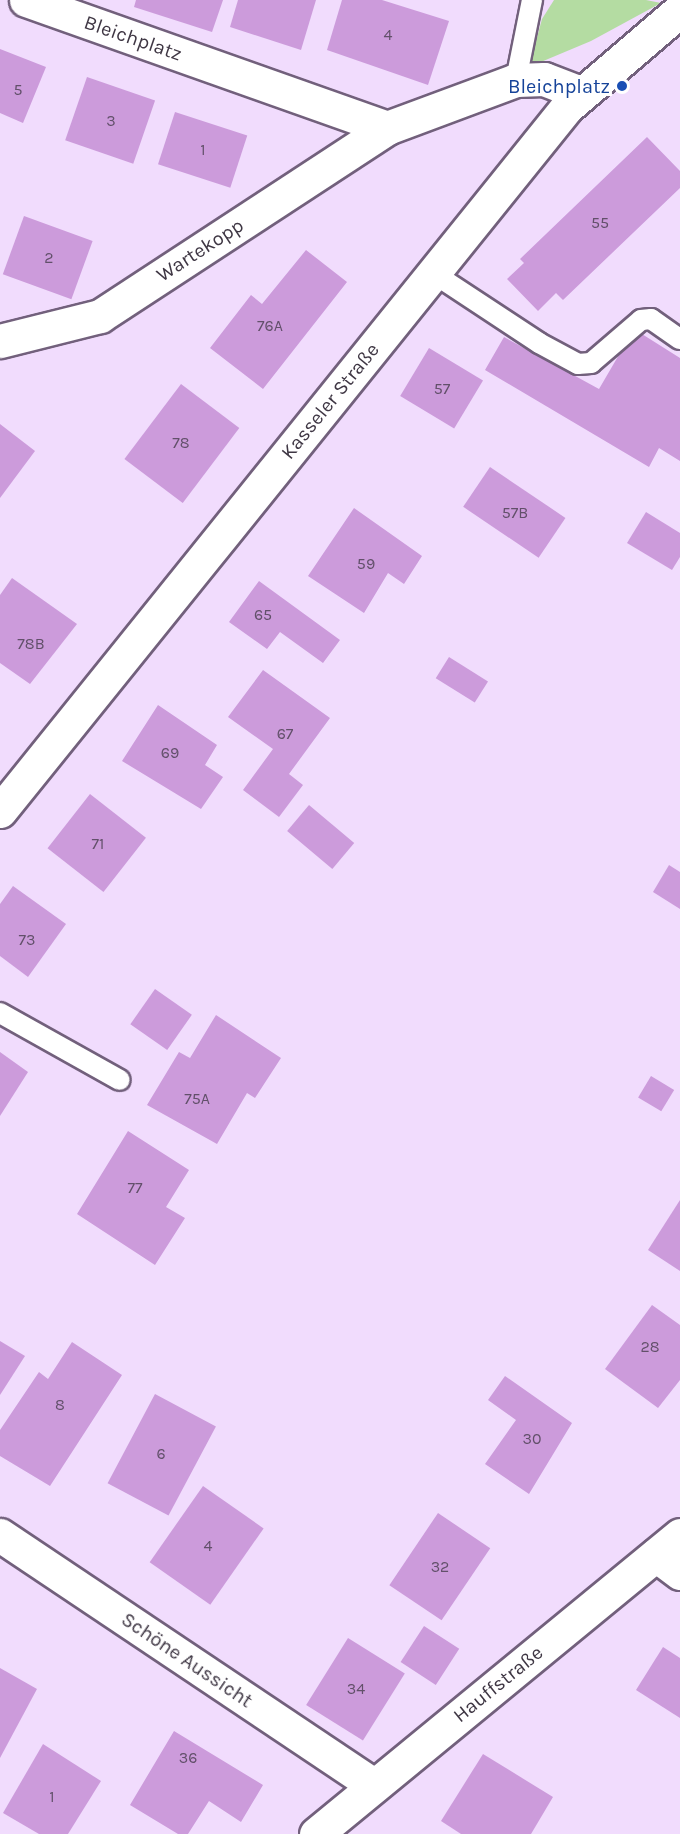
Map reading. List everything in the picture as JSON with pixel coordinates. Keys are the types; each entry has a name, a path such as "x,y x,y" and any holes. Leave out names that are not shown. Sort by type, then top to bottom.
{"street":[{"name":"Bleichplatz","path":"26,0 387,128"},
{"name":"Kasseler Straße","path":"0,811 580,93 680,10"},
{"path":"387,128 516,80 544,79 580,93"},
{"name":"Wartekopp","path":"0,341 100,316 387,128"},
{"name":"Schöne Aussicht","path":"0,1535 374,1785"},
{"name":"Hauffstraße","path":"316,1834 374,1785 672,1555"}],"lane":[{"path":"516,80 532,0"},
{"path":"433,273 539,344 578,364 591,363 641,320 651,319 680,339"},
{"path":"0,1013 120,1080"}],"green space":[{"path":"554,0 646,0 661,3 591,41 529,67 542,19"}],"building":[{"path":"136,0 223,0 212,32 134,7"},
{"path":"238,0 316,0 301,50 230,27"},
{"path":"342,0 382,0 449,21 428,85 327,50"},
{"path":"0,49 46,67 23,123 0,113"},
{"path":"87,77 155,100 133,164 65,140"},
{"path":"175,112 247,135 230,188 158,164"},
{"path":"647,137 680,171 680,188 563,300 556,293 538,311 507,279 524,263 520,259"},
{"path":"24,216 93,241 71,299 3,274"},
{"path":"306,250 347,282 263,389 210,348 251,295 262,304"},
{"path":"634,329 680,358 680,461 659,448 649,467 485,370 504,337 599,389"},
{"path":"429,348 483,380 454,428 400,396"},
{"path":"181,384 239,428 183,503 124,459"},
{"path":"0,424 35,451 0,498"},
{"path":"490,467 565,518 539,558 463,507"},
{"path":"354,508 422,556 404,584 388,573 364,613 308,576"},
{"path":"646,512 680,533 680,557 672,570 627,543"},
{"path":"12,578 77,624 30,684 0,663 0,595"},
{"path":"259,581 340,640 323,663 280,632 267,649 229,622"},
{"path":"449,657 488,681 475,703 436,678"},
{"path":"263,670 330,718 289,774 303,785 279,817 243,790 273,749 228,717"},
{"path":"158,705 217,745 205,765 223,777 201,809 122,761"},
{"path":"90,794 146,838 103,892 48,848"},
{"path":"309,805 354,843 332,869 287,831"},
{"path":"669,865 680,872 680,909 653,892"},
{"path":"13,886 66,924 28,977 0,956 0,904"},
{"path":"155,989 192,1015 167,1050 130,1024"},
{"path":"216,1015 281,1058 255,1098 247,1093 217,1144 147,1105 179,1052 190,1058"},
{"path":"0,1052 28,1072 0,1116"},
{"path":"651,1076 674,1090 661,1111 638,1097"},
{"path":"128,1131 189,1170 166,1207 185,1218 155,1265 77,1214"},
{"path":"680,1200 680,1271 648,1250"},
{"path":"652,1305 680,1325 680,1380 658,1408 605,1369"},
{"path":"0,1341 25,1356 0,1395"},
{"path":"72,1342 122,1375 50,1486 0,1456 0,1430 39,1372 48,1379"},
{"path":"505,1376 572,1423 529,1494 485,1464 516,1420 488,1400"},
{"path":"155,1394 216,1426 169,1516 108,1483"},
{"path":"203,1486 264,1528 210,1605 150,1562"},
{"path":"438,1513 490,1548 442,1620 389,1585"},
{"path":"424,1626 459,1649 436,1685 401,1662"},
{"path":"348,1638 405,1674 363,1741 306,1705"},
{"path":"663,1647 680,1658 680,1718 636,1690"},
{"path":"0,1668 37,1689 0,1758"},
{"path":"174,1731 263,1785 241,1822 209,1801 188,1834 178,1834 130,1805"},
{"path":"43,1744 101,1781 68,1834 39,1834 3,1813"},
{"path":"483,1754 553,1797 531,1834 461,1834 441,1821"}],"place":[{"name":"Bleichplatz","path":"622,86"}]}
